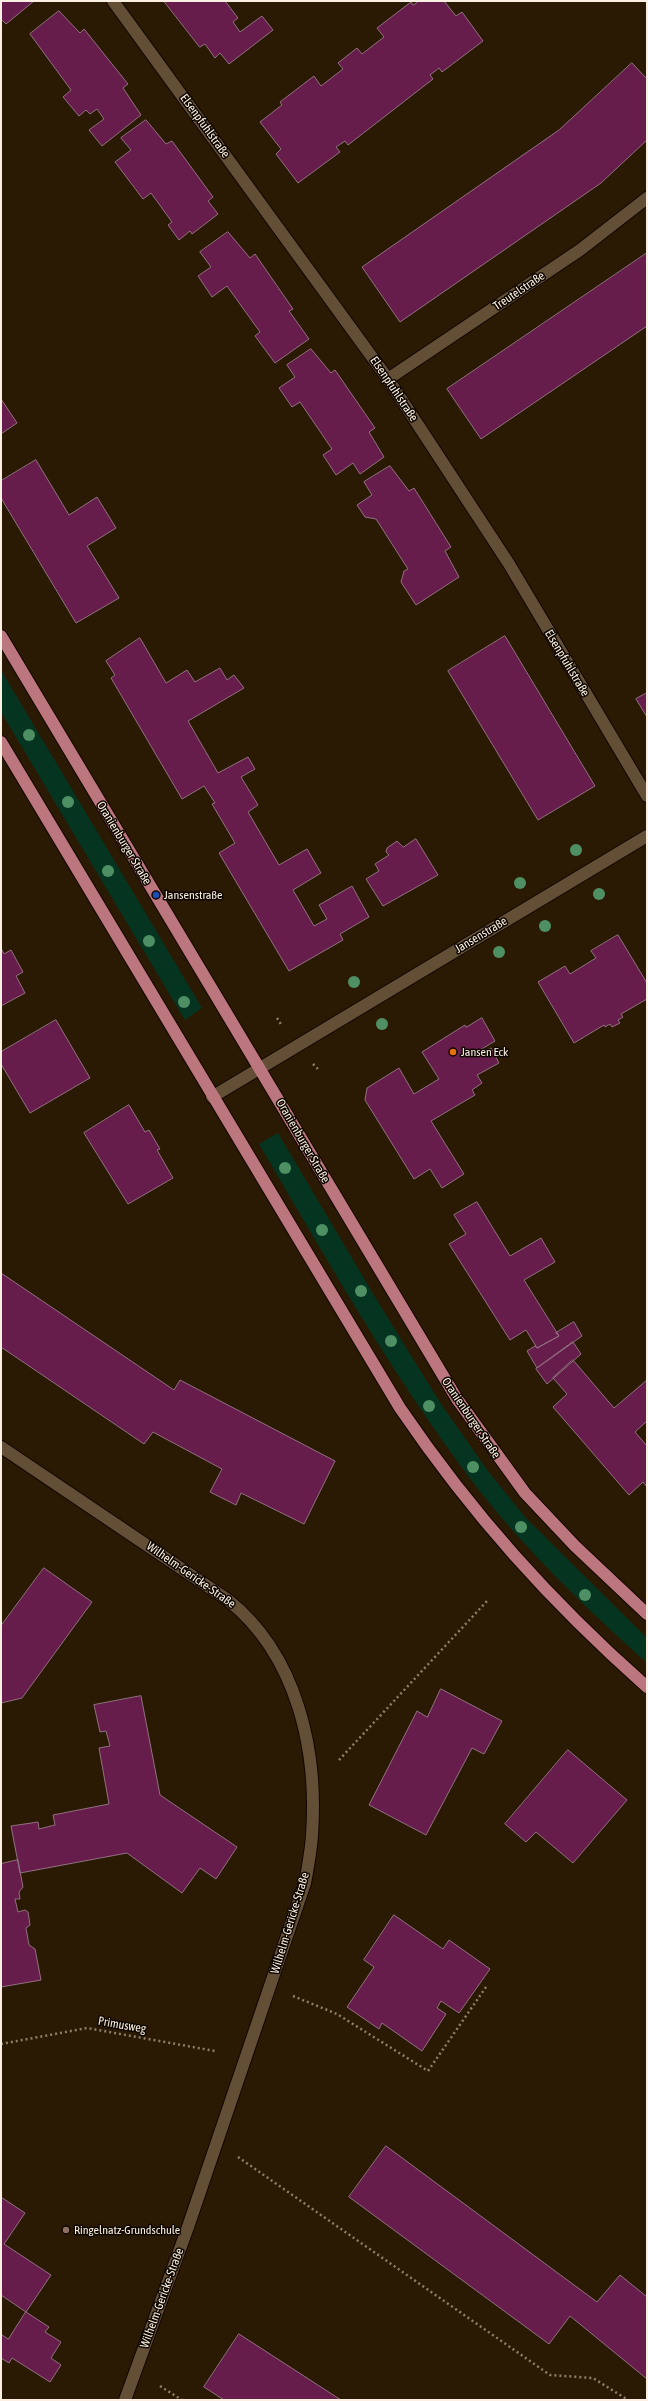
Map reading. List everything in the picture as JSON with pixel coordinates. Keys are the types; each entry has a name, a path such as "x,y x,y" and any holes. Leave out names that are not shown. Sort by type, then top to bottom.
{"main road":[{"name":"Oranienburger Straße","path":"1,636 456,1399 525,1493 570,1541 647,1614"},
{"path":"1,742 364,1351 439,1465 488,1527 540,1585 608,1652 647,1687"}],"street":[{"name":"Elsenpfuhlstraße","path":"112,1 388,379 509,564 647,796"},
{"name":"Treutelstraße","path":"388,379 580,250 647,198"},
{"name":"Jansenstraße","path":"212,1097 647,836"},
{"name":"Wilhelm-Gericke-Straße","path":"1,1447 228,1600 247,1617 270,1645 285,1672 307,1738 313,1780 312,1835 305,1883 188,2227 125,2400"}],"path":[{"path":"276,1018 284,1028"},
{"path":"339,1760 488,1600"},
{"path":"292,1996 337,2014 428,2071 486,1987"},
{"name":"Primusweg","path":"1,2044 87,2028 215,2051"},
{"path":"238,2157 550,2376 593,2378 628,2400"},
{"path":"160,2386 182,2400"}],"green space":[{"path":"1,670 202,1008 185,1020 1,712"},
{"path":"278,1133 375,1297 441,1404 488,1471 525,1517 647,1638 647,1663 555,1576 512,1530 472,1481 414,1400 361,1316 259,1144"}],"building":[{"path":"1,1 34,1 6,24 1,19"},
{"path":"164,1 225,1 238,18 233,22 240,32 262,16 273,30 229,64 220,53 215,58 205,44 200,47"},
{"path":"419,1 444,1 456,16 462,12 483,41 442,72 439,68 430,75 433,79 348,145 345,141 336,147 340,152 298,183 276,154 281,149 260,122 282,105 280,102 314,76 321,86 343,69 338,63 357,48 362,54 384,37 377,28 411,2 413,5"},
{"path":"59,11 80,33 84,29 128,84 123,88 141,115 102,146 89,130 104,119 97,109 90,114 86,110 79,116 63,97 71,90 30,34"},
{"path":"632,63 647,79 647,140 601,183 400,322 362,267 559,130"},
{"path":"146,120 166,144 172,141 213,197 208,201 218,214 192,234 190,231 179,240 168,225 172,222 151,193 143,199 115,162 131,150 121,138"},
{"path":"228,232 250,258 255,254 293,309 289,311 309,339 275,363 255,336 260,332 227,286 212,297 198,276 211,267 200,252"},
{"path":"647,253 647,326 481,439 447,389"},
{"path":"311,349 331,373 335,370 375,428 369,432 384,457 360,474 353,463 336,475 323,455 332,449 300,402 292,407 279,388 295,377 287,365"},
{"path":"1,399 17,423 1,434"},
{"path":"36,460 69,515 97,497 116,528 87,546 119,598 76,623 1,498 1,481"},
{"path":"390,466 409,491 414,488 451,547 445,551 459,577 416,605 401,582 404,571 408,569 376,519 365,517 357,505 372,495 364,482"},
{"path":"505,636 595,786 538,820 448,671"},
{"path":"140,638 166,683 187,670 195,682 220,668 227,680 234,675 244,688 188,721 218,773 248,757 255,769 241,777 258,805 248,812 279,865 307,849 321,873 293,890 314,926 327,919 319,905 352,886 369,917 340,934 343,940 289,971 219,853 235,843 212,804 215,803 204,786 182,799 111,678 115,675 106,661"},
{"path":"647,693 647,717 636,699"},
{"path":"416,839 438,875 383,906 366,879 379,871 375,864 389,855 386,852 387,848 397,841 403,847"},
{"path":"618,935 647,983 647,999 621,1014 623,1017 618,1020 620,1023 612,1027 610,1024 605,1027 604,1025 574,1043 538,982 565,966 570,974 596,958 591,951"},
{"path":"1,948 4,954 11,950 23,972 16,976 25,993 1,1006"},
{"path":"482,1018 495,1041 480,1050 482,1053 491,1048 499,1063 477,1075 482,1083 472,1090 475,1095 431,1121 464,1174 442,1188 430,1169 414,1179 365,1100 367,1088 399,1068 414,1094 439,1079 422,1052 465,1025 466,1027"},
{"path":"56,1020 90,1078 30,1113 1,1064 1,1052"},
{"path":"129,1105 145,1132 149,1130 160,1149 157,1150 173,1178 128,1204 84,1133"},
{"path":"477,1202 510,1256 541,1238 555,1262 524,1280 559,1336 537,1348 526,1330 510,1340 449,1244 466,1234 454,1215"},
{"path":"1,1273 174,1390 180,1380 335,1461 304,1524 241,1493 236,1505 210,1492 222,1469 153,1432 144,1444 1,1347"},
{"path":"574,1322 582,1336 537,1368 527,1351 535,1346 537,1348 559,1336 556,1333"},
{"path":"573,1342 581,1354 547,1384 536,1369"},
{"path":"573,1360 614,1408 647,1380 647,1421 635,1432 647,1446 647,1487 643,1482 629,1495 553,1407 567,1394 553,1378"},
{"path":"44,1568 92,1602 22,1698 1,1703 1,1626"},
{"path":"441,1689 502,1721 484,1754 472,1748 426,1835 369,1805 417,1711 427,1717"},
{"path":"141,1696 160,1795 237,1847 216,1879 200,1868 182,1893 127,1853 20,1873 11,1826 38,1822 39,1829 55,1825 53,1815 109,1804 99,1748 110,1746 106,1731 100,1732 94,1705"},
{"path":"568,1750 627,1800 573,1863 536,1832 526,1842 505,1824"},
{"path":"18,1860 23,1887 19,1892 20,1899 15,1899 18,1912 25,1910 28,1912 30,1925 26,1928 29,1945 35,1949 41,1980 1,1987 1,1864"},
{"path":"394,1915 443,1949 449,1940 490,1969 459,2013 441,2001 437,2008 446,2014 422,2051 382,2023 379,2029 347,2007 374,1967 364,1960"},
{"path":"386,2146 597,2302 620,2275 647,2297 647,2379 570,2316 549,2344 349,2197"},
{"path":"1,2197 25,2213 4,2244 51,2275 26,2312 1,2295"},
{"path":"26,2312 49,2327 45,2332 61,2342 51,2358 61,2365 50,2382 12,2358 9,2363 1,2358 2,2335 8,2339"},
{"path":"239,2334 341,2400 224,2400 204,2387"}],"place":[{"name":"Jansenstraße","path":"156,895"},
{"name":"Jansen Eck","path":"453,1052"},
{"name":"Ringelnatz-Grundschule","path":"66,2230"}]}
